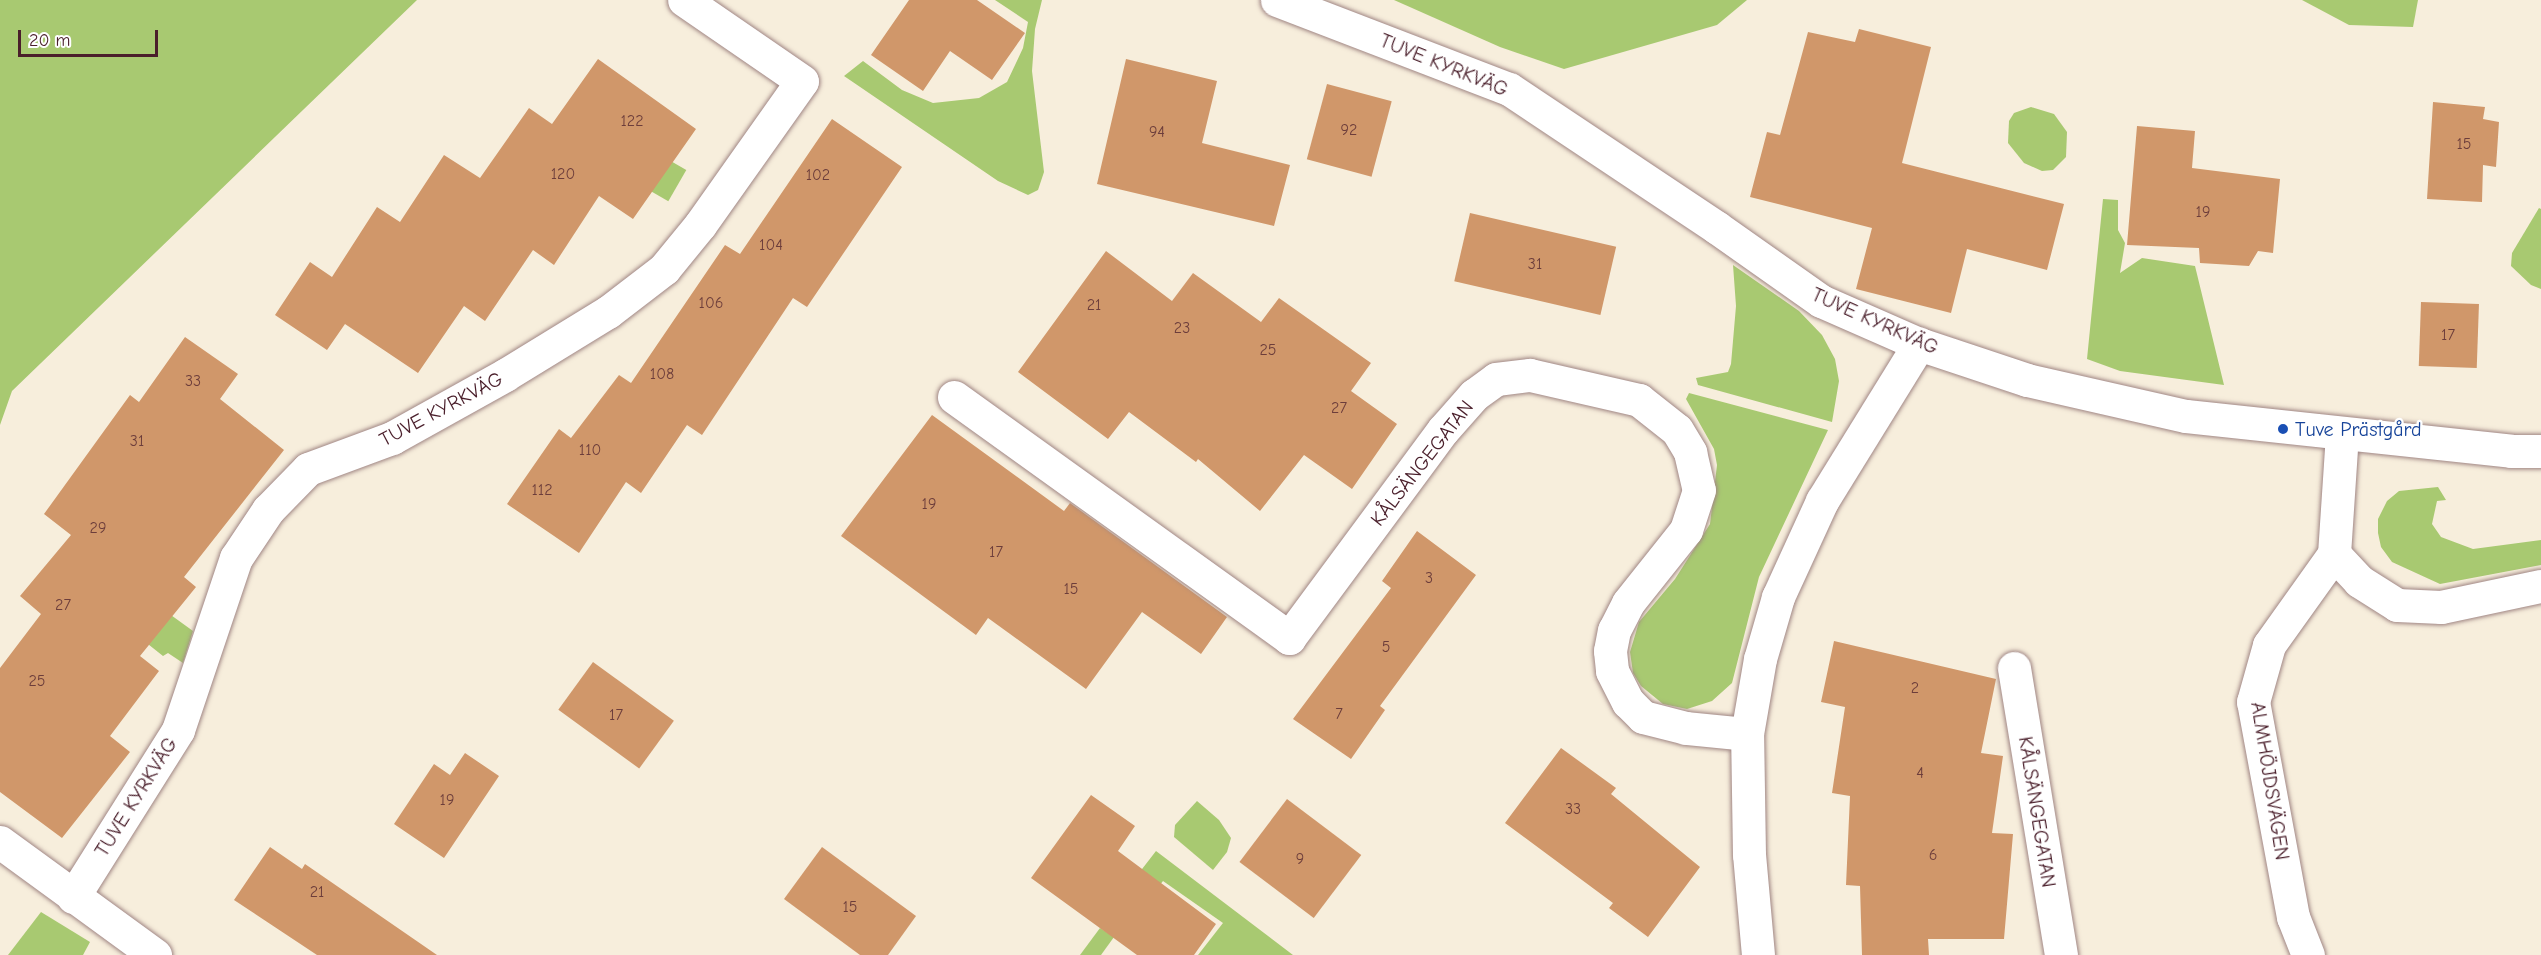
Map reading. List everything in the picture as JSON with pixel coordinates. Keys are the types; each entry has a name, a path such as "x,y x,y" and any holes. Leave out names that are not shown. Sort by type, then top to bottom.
{"street":[{"name":"TUVE KYRKVÄG","path":"73,897 178,730 236,558 268,510 308,469 392,438 505,375 608,312 664,269 700,225 802,81 684,0"},
{"name":"TUVE KYRKVÄG","path":"1277,0 1509,89 1716,227 1821,301 1919,344 2027,380 2186,417 2343,434 2541,451"},
{"path":"1758,955 1749,855 1747,734 1760,659 1778,597 1822,501 1919,344"},
{"name":"KÅLSÄNGEGATAN","path":"954,397 1289,638 1443,430 1474,395 1496,380 1530,375 1638,400 1677,430 1690,452 1699,490 1686,530 1628,603 1614,630 1610,651 1612,671 1628,702 1643,717 1686,728 1747,734"},
{"path":"2343,434 2334,554 2359,581 2397,605 2441,607 2541,586"},
{"name":"ALMHÖJDSVÄGEN","path":"2308,955 2293,916 2253,702 2268,645 2334,554"},
{"name":"KÅLSÄNGEGATAN","path":"2014,669 2061,955"},
{"path":"0,842 155,955"}],"green space":[{"path":"0,0 417,0 12,391 0,425"},
{"path":"995,0 1042,0 1035,29 1032,71 1044,172 1038,190 1028,195 998,181 844,76 863,61 902,90 933,103 979,98 1007,82 1023,48 1028,22"},
{"path":"1394,0 1747,0 1717,25 1564,69 1500,47"},
{"path":"2302,0 2418,0 2413,27 2349,25"},
{"path":"2031,107 2054,114 2067,132 2066,157 2053,170 2042,171 2024,163 2008,143 2009,121 2014,113"},
{"path":"643,145 686,170 668,201 625,176"},
{"path":"2103,199 2118,200 2118,230 2125,243 2120,273 2142,258 2195,266 2224,385 2120,371 2087,359"},
{"path":"2539,208 2541,209 2541,289 2531,285 2511,266 2512,253"},
{"path":"1733,265 1799,311 1822,335 1835,359 1839,381 1832,422 1698,385 1696,378 1728,372 1731,364 1736,306"},
{"path":"1689,393 1828,430 1759,577 1732,683 1712,701 1687,709 1663,704 1641,686 1633,673 1630,652 1639,622 1675,579 1710,524 1717,465 1714,449 1686,399"},
{"path":"2438,487 2446,500 2437,501 2432,524 2441,537 2473,549 2541,540 2541,565 2440,584 2392,562 2381,547 2378,533 2378,519 2387,501 2399,491"},
{"path":"146,597 193,631 183,663 168,653 163,656 124,625"},
{"path":"1197,801 1219,820 1231,838 1227,852 1213,870 1174,837 1175,825"},
{"path":"1156,851 1293,955 1198,955 1223,923 1163,881 1127,928 1108,913"},
{"path":"41,912 90,942 83,955 8,955"},
{"path":"1100,928 1114,937 1101,955 1080,955"}],"building":[{"path":"909,0 977,0 1025,33 992,80 950,51 923,91 871,55"},
{"path":"1859,29 1931,47 1902,163 2064,204 2047,270 1967,249 1951,313 1856,289 1872,228 1750,197 1767,132 1780,135 1808,32 1855,42"},
{"path":"598,59 696,129 633,219 599,196 554,265 533,250 485,321 464,306 418,373 345,324 327,350 275,315 310,262 332,277 377,207 400,222 444,155 480,178 529,108 552,124"},
{"path":"1126,59 1217,81 1202,143 1290,165 1274,226 1097,184"},
{"path":"1327,84 1392,101 1372,177 1307,159"},
{"path":"2433,102 2485,107 2483,119 2499,122 2496,167 2483,165 2482,202 2427,199"},
{"path":"832,119 902,167 807,307 793,298 702,435 687,425 641,493 626,482 579,553 507,504 559,429 571,438 619,375 631,383 725,245 740,254"},
{"path":"2137,126 2195,131 2192,168 2280,179 2273,253 2258,251 2249,266 2200,263 2199,248 2127,245"},
{"path":"1470,213 1616,247 1600,315 1454,281"},
{"path":"1106,251 1172,301 1193,273 1261,322 1279,298 1371,363 1351,391 1397,424 1352,489 1304,455 1260,511 1198,459 1196,462 1129,412 1108,439 1018,372"},
{"path":"2421,302 2479,304 2477,368 2419,366"},
{"path":"185,337 238,374 220,399 284,450 184,577 196,587 140,656 159,671 110,736 130,752 62,838 0,792 0,668 41,614 20,596 71,535 44,514 130,395 139,402"},
{"path":"932,415 1064,511 1070,503 1227,617 1201,654 1142,612 1086,689 988,618 976,635 841,536"},
{"path":"1417,531 1476,575 1380,706 1385,710 1351,759 1293,719 1391,588 1382,581"},
{"path":"1834,641 1996,679 1981,753 2003,756 1992,833 2013,834 2004,939 1928,939 1929,955 1862,955 1860,886 1846,885 1850,796 1832,793 1845,707 1821,702"},
{"path":"593,662 674,721 639,769 558,710"},
{"path":"1561,748 1616,788 1611,794 1700,867 1648,937 1609,908 1613,903 1505,823"},
{"path":"465,753 499,776 444,858 394,824 434,764 450,775"},
{"path":"1091,795 1135,826 1118,851 1216,924 1194,955 1137,955 1031,878"},
{"path":"1287,799 1361,855 1314,918 1239,862"},
{"path":"270,847 302,869 305,864 437,955 317,955 234,900"},
{"path":"822,847 916,916 888,955 860,955 784,899"}],"place":[{"name":"Tuve Prästgård","path":"2283,429"}]}
